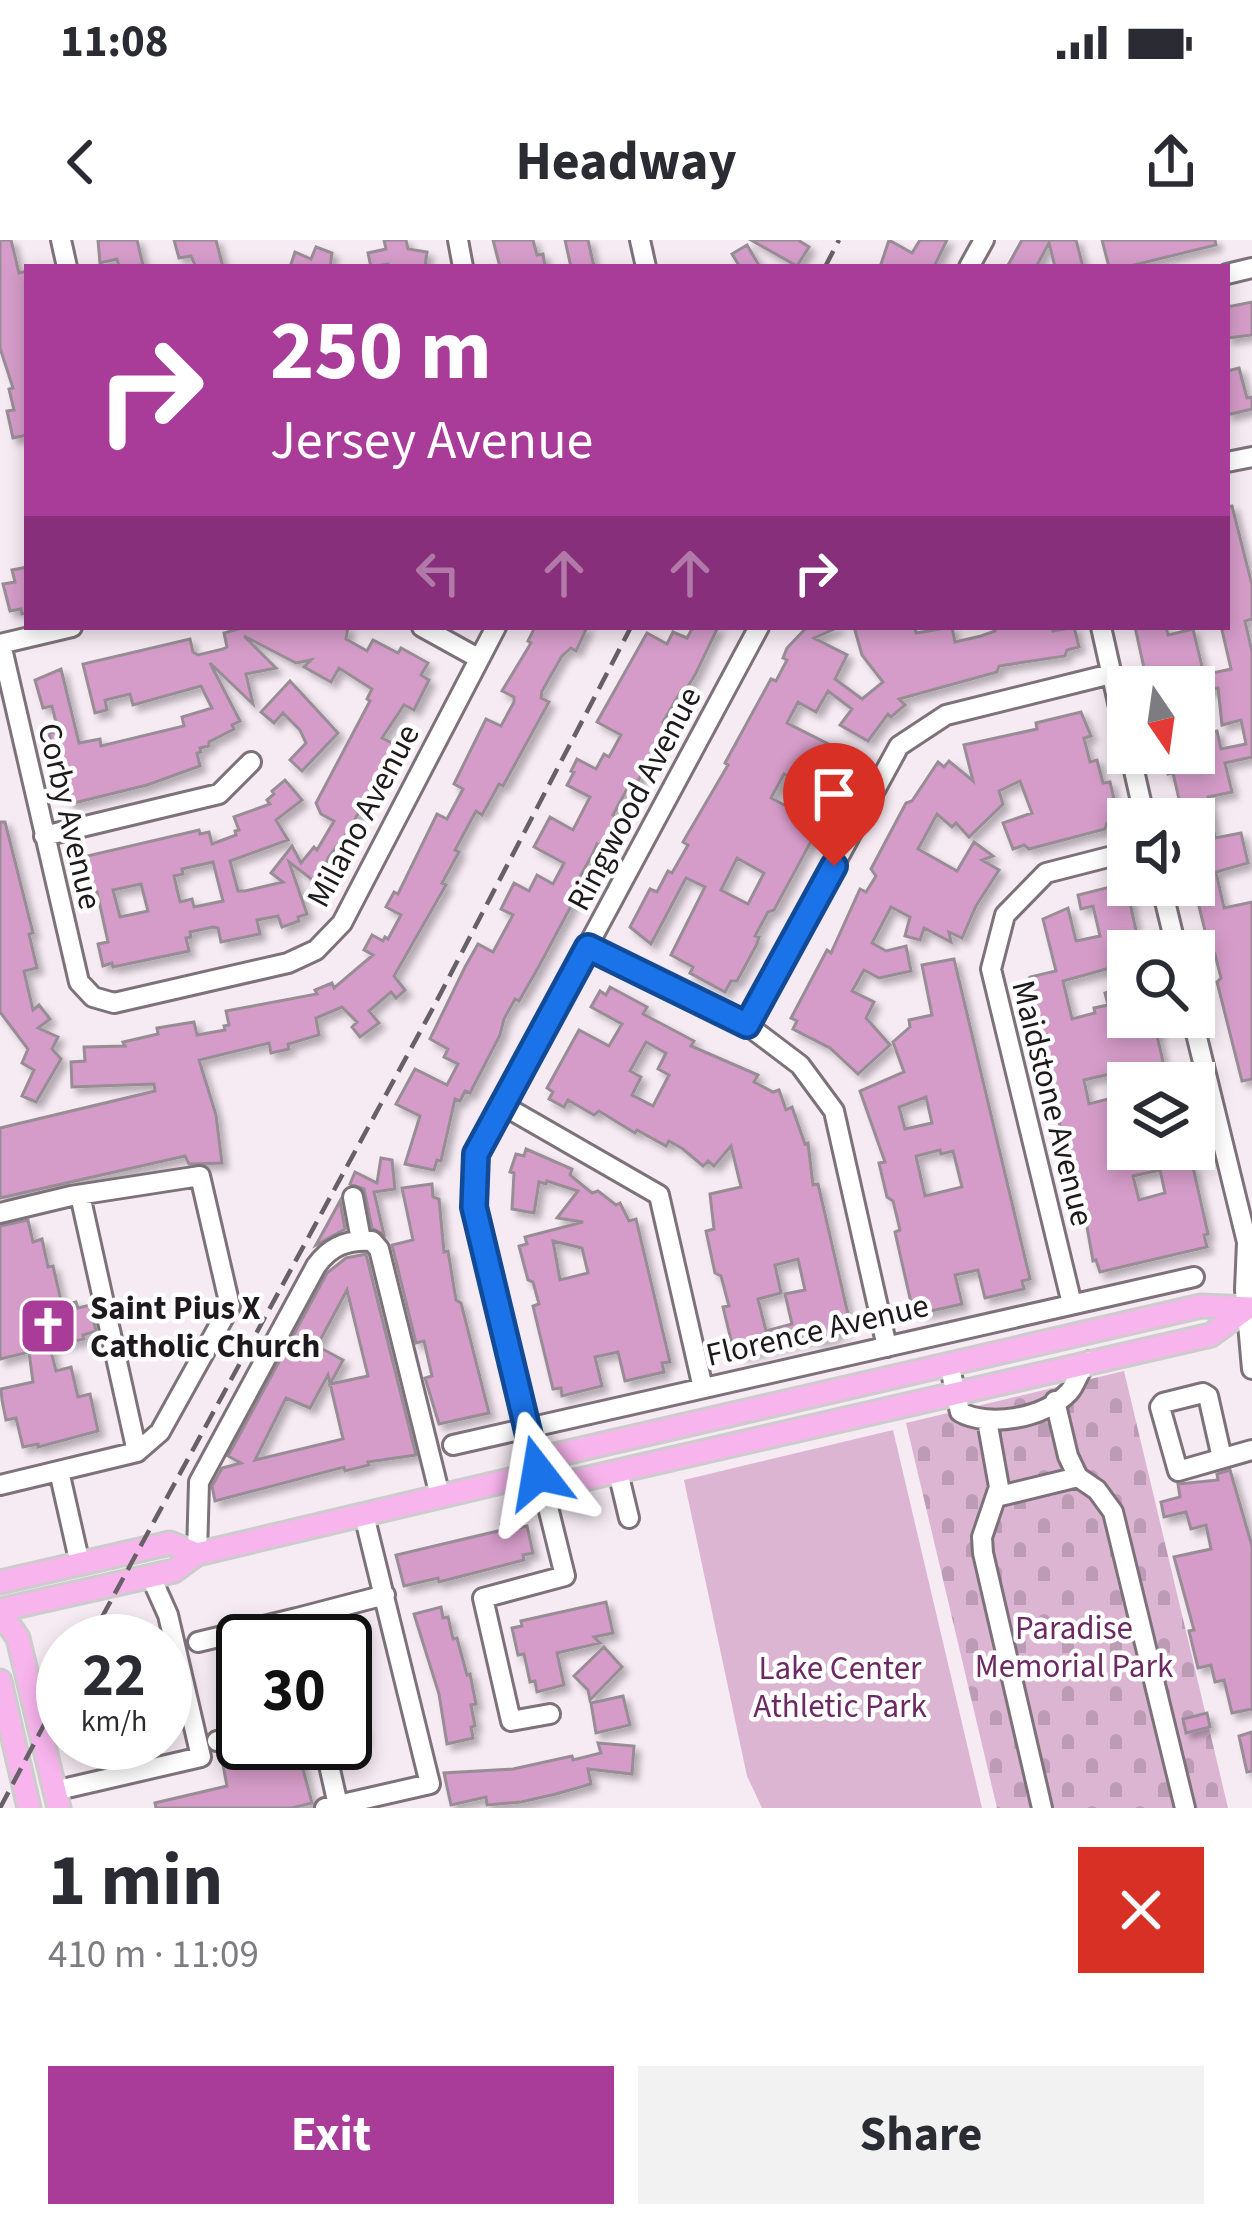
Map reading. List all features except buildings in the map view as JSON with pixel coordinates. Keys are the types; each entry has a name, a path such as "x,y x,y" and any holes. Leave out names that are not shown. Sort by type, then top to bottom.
{"main road":[{"name":"Florence Avenue","path":"0,1611 174,1571 196,1554 538,1473 551,1456 1201,1306 1249,1308"},
{"name":"Florence Avenue","path":"538,1473 558,1485 1210,1335 1249,1308"},
{"name":"Florence Avenue","path":"0,1582 170,1543 196,1554"},
{"path":"0,1611 18,1638 56,1800"},
{"path":"0,1681 29,1808"}],"street":[{"path":"1,644 59,630"},
{"path":"427,630 478,658"},
{"name":"Milano Avenue","path":"94,997 114,1003 288,963 316,950 342,923 494,630"},
{"name":"Ringwood Avenue","path":"550,1714 511,1721 483,1598 566,1576 474,1207 476,1154 757,630"},
{"path":"1102,630 1109,666"},
{"name":"Corby Avenue","path":"1,644 79,982 94,997"},
{"path":"747,1025 898,746 946,715 1107,675"},
{"path":"44,836 219,794 251,762"},
{"name":"Maidstone Avenue","path":"1072,1304 991,969 1005,915 1046,873 1107,857"},
{"path":"588,947 747,1025 800,1065 835,1111 886,1347"},
{"path":"1197,1038 1246,1242 1252,1369"},
{"path":"501,1104 659,1195 703,1388"},
{"path":"0,1213 200,1176 230,1306 160,1432 137,1452 0,1485"},
{"path":"80,1195 137,1452"},
{"path":"353,1197 361,1240"},
{"path":"196,1554 199,1481 327,1250 361,1240 372,1241 379,1249 440,1496"},
{"name":"Florence Avenue","path":"453,1445 1195,1276"},
{"path":"949,1364 960,1412 973,1420 987,1420 1026,1415 1055,1401 1070,1391 1078,1370 1093,1359"},
{"path":"1222,1457 1208,1396 1163,1402 1160,1407 1178,1471 1252,1450"},
{"path":"1055,1401 1078,1477 1097,1490 1113,1512 1185,1808"},
{"path":"987,1420 999,1487 982,1537 983,1553 1042,1808"},
{"path":"59,1471 80,1564"},
{"path":"618,1472 628,1518"},
{"path":"996,1497 1078,1477"},
{"path":"327,1770 332,1806 430,1784 364,1515"},
{"path":"56,1800 201,1756 169,1615 152,1577"},
{"path":"312,1614 386,1595"},
{"path":"198,1642 216,1638"}],"green space":[{"name":"Paradise Memorial Park","path":"1124,1371 1228,1808 997,1808 906,1423"},
{"name":"Lake Center Athletic Park","path":"893,1430 982,1808 762,1808 747,1776 684,1480"}],"railway":[{"path":"827,264 839,240"},
{"path":"104,1614 433,1008 629,630"},
{"path":"0,1808 36,1740"}],"place":[{"name":"Saint Pius X Catholic Church","path":"48,1326"}],"route":[{"path":"538,1473 474,1207 476,1154 588,947 747,1025 834,866"}]}
